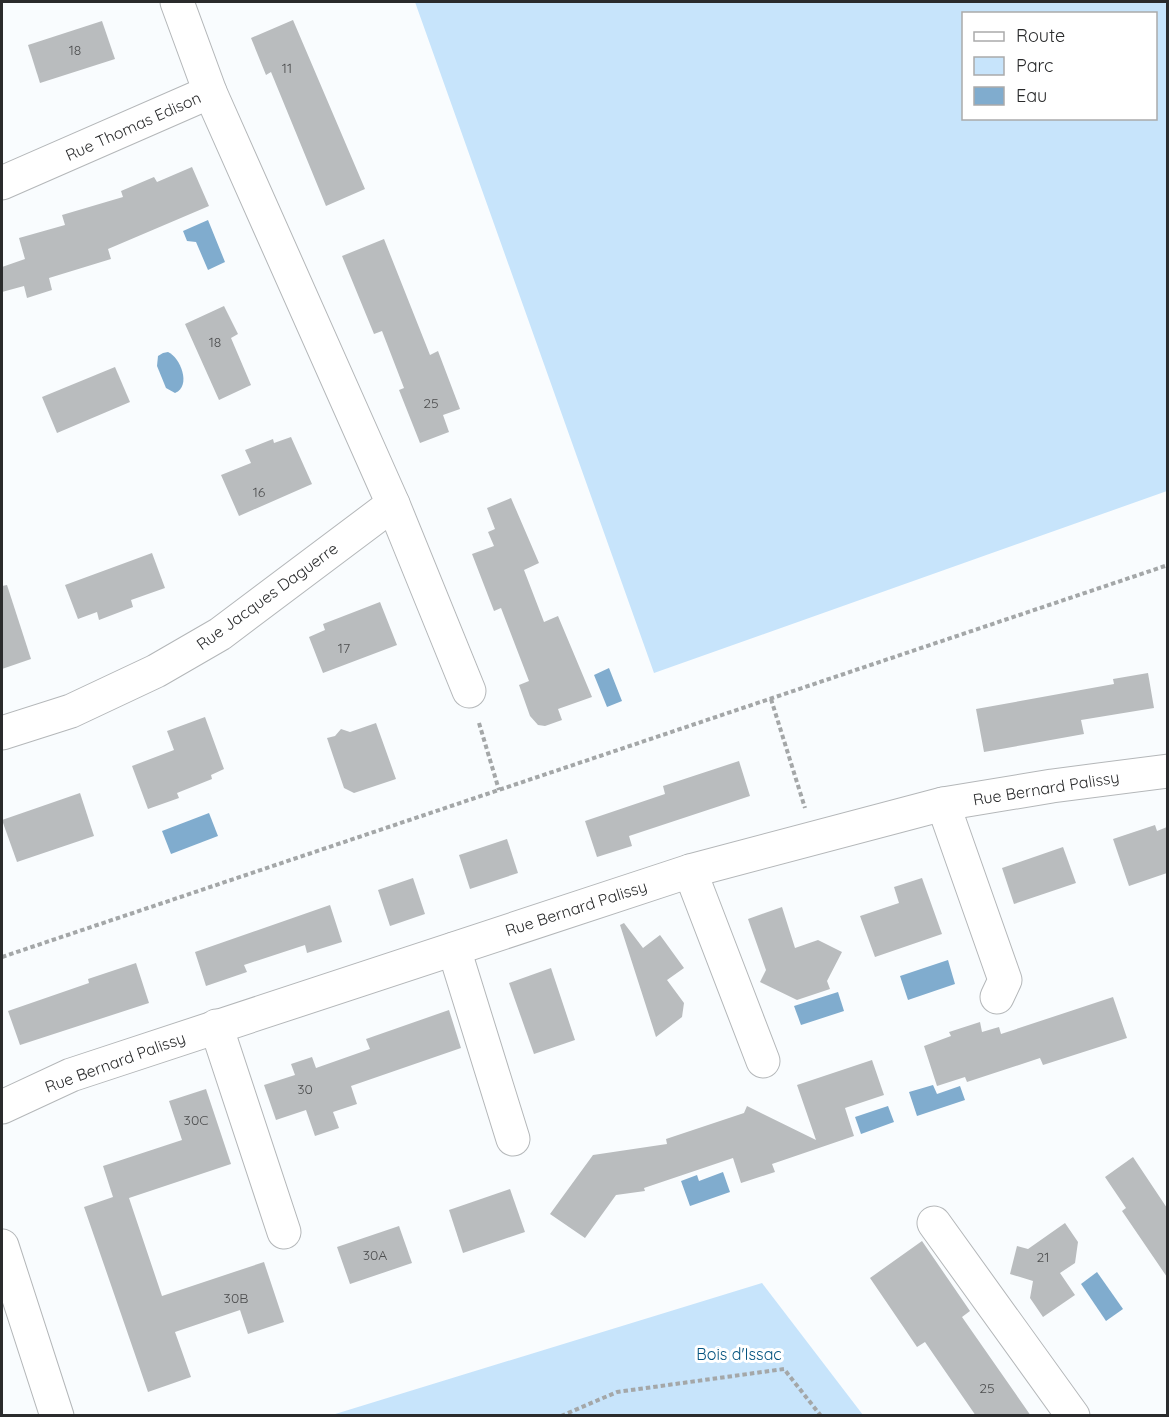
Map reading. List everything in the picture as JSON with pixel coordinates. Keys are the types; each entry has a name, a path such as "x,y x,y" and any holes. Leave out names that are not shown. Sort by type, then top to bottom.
{"street":[{"name":"Rue Thomas Edison","path":"2,183 210,92 177,2"},
{"path":"210,92 393,504 469,691"},
{"name":"Rue Jacques Daguerre","path":"2,733 71,711 156,671 220,634 393,504"},
{"name":"Rue Bernard Palissy","path":"2,1107 71,1075 690,871 944,804 1052,786 1167,771"},
{"path":"944,804 1005,980 997,998"},
{"path":"690,871 763,1061"},
{"path":"454,949 513,1139"},
{"path":"216,1026 284,1232"},
{"path":"934,1223 1073,1416"},
{"path":"2,1246 57,1416"}],"path":[{"path":"2,957 1167,565"},
{"path":"469,691 499,790"},
{"path":"771,699 815,837"},
{"path":"561,1416 617,1392 784,1368 821,1416"}],"green space":[{"path":"415,2 1167,2 1167,491 654,673"},
{"name":"Bois d'Issac","path":"762,1283 863,1415 332,1415"}],"water":[{"path":"208,220 225,262 208,270 196,242 187,241 183,231"},
{"path":"168,352 177,360 182,372 183,384 175,393 166,388 157,366 158,356"},
{"path":"609,668 622,701 607,707 594,675"},
{"path":"209,813 218,836 171,854 162,831"},
{"path":"948,960 955,984 908,1000 900,976"},
{"path":"838,992 844,1011 801,1025 794,1006"},
{"path":"933,1085 937,1094 960,1086 965,1100 917,1116 909,1092"},
{"path":"888,1106 894,1122 861,1134 855,1117"},
{"path":"723,1172 730,1192 690,1206 681,1181 697,1175 699,1181"},
{"path":"1097,1272 1123,1309 1106,1321 1081,1284"}],"building":[{"path":"293,20 365,189 326,206 271,72 266,75 251,38"},
{"path":"102,21 115,59 40,83 28,45"},
{"path":"192,167 209,206 108,249 111,259 49,278 52,290 27,298 24,286 2,292 2,267 25,259 19,238 65,225 62,215 123,197 121,191 154,177 157,182"},
{"path":"384,239 430,355 438,351 460,409 443,415 449,432 420,443 399,390 404,388 382,331 374,334 342,256"},
{"path":"224,306 238,334 231,338 251,385 219,400 185,324"},
{"path":"115,367 130,402 57,433 42,397"},
{"path":"291,437 312,484 239,516 221,475 251,463 245,450 273,439 274,443"},
{"path":"511,498 539,563 524,570 544,622 558,616 592,697 558,709 562,720 545,726 538,725 530,716 519,685 529,681 501,608 494,611 472,554 494,546 488,532 495,529 487,508"},
{"path":"152,553 165,588 131,600 133,607 99,620 97,612 78,619 65,585"},
{"path":"7,585 31,659 2,669 2,586"},
{"path":"380,602 397,645 323,673 309,637 325,630 323,624"},
{"path":"1148,673 1154,708 1081,720 1084,734 984,752 976,709 1114,684 1113,679"},
{"path":"205,717 224,769 211,775 212,779 177,793 179,798 148,809 132,766 174,750 167,731"},
{"path":"376,723 396,779 354,793 344,788 327,738 335,736 341,729 350,732"},
{"path":"739,761 750,796 629,836 632,846 597,857 585,821 665,794 663,786"},
{"path":"80,793 94,836 17,862 2,820"},
{"path":"1155,825 1157,831 1167,827 1167,873 1129,886 1113,839"},
{"path":"507,839 518,873 470,889 459,855"},
{"path":"1063,847 1076,883 1014,904 1002,868"},
{"path":"413,878 425,914 390,926 378,890"},
{"path":"922,878 942,934 875,957 860,916 899,903 894,887"},
{"path":"330,905 342,942 307,953 305,945 244,965 247,972 206,986 195,952"},
{"path":"782,907 795,948 818,940 842,952 827,981 830,989 797,1000 760,982 766,970 748,919"},
{"path":"624,923 643,948 660,935 684,968 667,980 684,1003 682,1017 656,1037 620,925"},
{"path":"136,963 149,1003 20,1045 8,1011 89,983 88,979"},
{"path":"551,968 575,1040 534,1054 509,983"},
{"path":"1113,997 1127,1038 1043,1065 1040,1058 967,1082 965,1077 937,1086 924,1046 951,1036 949,1032 980,1022 982,1032 999,1027 1001,1034"},
{"path":"449,1010 461,1048 351,1086 357,1104 333,1112 339,1128 315,1136 306,1110 276,1120 264,1085 295,1075 291,1064 312,1057 316,1068 370,1049 366,1039"},
{"path":"872,1060 884,1095 845,1108 854,1136 772,1164 775,1172 741,1183 733,1158 644,1188 645,1191 616,1195 585,1238 550,1214 593,1155 667,1144 666,1139 744,1113 747,1106 816,1140 797,1085"},
{"path":"206,1089 231,1164 129,1198 162,1296 264,1262 284,1322 248,1334 240,1310 175,1332 191,1377 148,1392 84,1207 113,1197 103,1166 182,1140 169,1101"},
{"path":"1133,1157 1167,1208 1167,1277 1122,1211 1126,1208 1105,1177"},
{"path":"510,1189 525,1232 463,1253 449,1210"},
{"path":"1065,1223 1078,1242 1075,1263 1060,1273 1075,1295 1043,1317 1030,1298 1033,1281 1010,1274 1017,1246 1028,1249"},
{"path":"399,1226 412,1263 350,1284 337,1247"},
{"path":"922,1241 970,1311 962,1317 1031,1416 976,1416 925,1342 917,1347 870,1278"}]}
